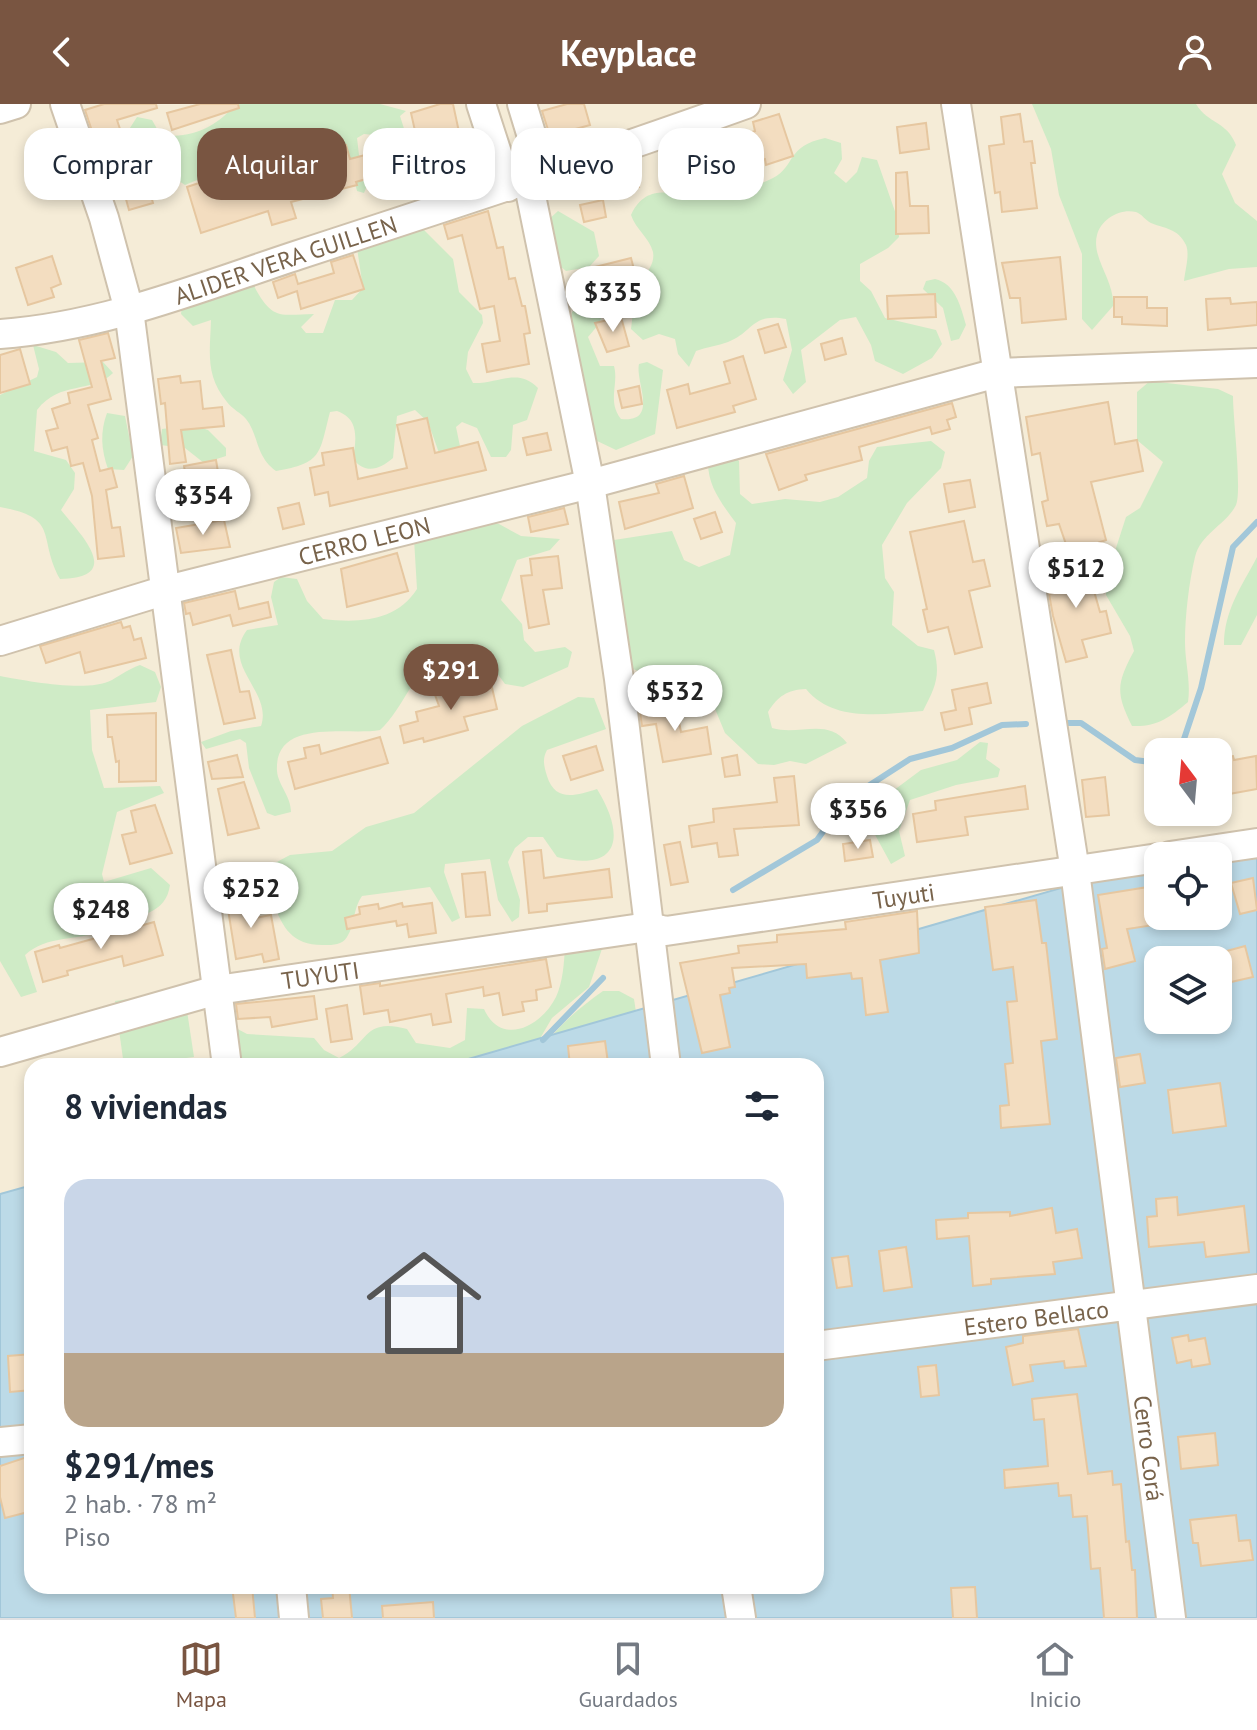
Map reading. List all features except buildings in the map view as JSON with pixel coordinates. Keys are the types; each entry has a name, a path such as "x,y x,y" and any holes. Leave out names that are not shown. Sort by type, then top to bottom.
{"street":[{"path":"0,109 16,104"},
{"path":"65,104 104,218 129,310 226,1058"},
{"path":"481,104 511,154"},
{"path":"522,104 524,128"},
{"name":"ALIDER VERA GUILLEN","path":"642,141 746,104"},
{"name":"Cerro Corá","path":"956,104 1075,871 1171,1618"},
{"name":"ALIDER VERA GUILLEN","path":"0,334 37,332 129,310 511,186"},
{"path":"531,200 590,484 619,679 665,1058"},
{"name":"CERRO LEON","path":"0,641 163,591 590,484 997,373 1257,363"},
{"path":"1232,847 1257,843"},
{"name":"Tuyuti","path":"648,927 666,931 1144,860"},
{"name":"TUYUTI","path":"0,1052 217,990 648,927"},
{"name":"Estero Bellaco","path":"824,1345 1129,1291 1257,1289"},
{"path":"0,1442 24,1440"},
{"path":"292,1594 294,1618"},
{"path":"737,1594 741,1618"}],"shaded area":[{"path":"0,104 1257,104 1257,1618 0,1618"}],"green space":[{"path":"235,104 380,104 406,111 400,116 404,128 363,128 363,135 357,138 363,163 363,193 357,191 347,149 347,128 206,128"},
{"path":"1032,104 1196,104 1228,131 1236,145 1222,174 1235,203 1257,221 1257,267 1229,269 1184,281 1187,249 1183,239 1136,212 1118,213 1103,224 1097,235 1097,252 1113,297 1113,306 1092,330 1082,319 1082,254 1059,195 1051,149"},
{"path":"137,117 152,120 157,128 130,128"},
{"path":"197,132 197,180 185,185 181,182 181,135"},
{"path":"825,138 841,143 842,159 834,173 846,183 857,172 862,157 877,160 898,220 899,237 888,248 860,264 860,281 871,291 885,318 936,330 942,344 932,358 903,374 875,361 871,345 856,317 840,320 801,350 806,382 793,394 783,380 792,350 786,319 759,321 737,338 696,351 689,367 678,354 675,339 659,334 643,340 631,329 637,291 650,267 653,252 631,215 639,203 658,193 658,200 764,200 764,182 780,173 797,151"},
{"path":"558,211 594,232 599,256 589,267 566,271 553,260 546,222"},
{"path":"418,224 453,259 459,292 482,315 483,323 468,352 466,369 473,383 515,377 523,378 538,388 527,420 513,425 511,450 506,457 491,457 477,428 462,422 456,427 461,451 439,453 428,422 415,410 397,416 393,458 368,469 353,459 353,425 350,419 337,411 330,412 320,447 311,460 276,471 264,459 246,419 229,404 215,383 210,363 211,320 193,326 181,314 182,306 253,284 271,310 284,314 314,314 301,327 306,333 323,333 335,300 352,300 363,288 357,248"},
{"path":"935,279 948,285 959,304 966,325 959,339 951,341 943,308 923,289 926,281"},
{"path":"584,293 601,296 607,301 599,324 588,337 600,366 614,366 614,399 621,419 633,419 640,415 643,408 639,364 647,362 663,370 655,434 616,450 593,439 566,336 572,312 580,307"},
{"path":"33,345 56,352 68,363 103,362 113,373 96,383 56,395 37,410 34,451 66,460 75,473 74,489 61,510 92,554 94,563 90,571 80,577 60,579 40,524 32,517 0,507 0,395 37,377 39,369"},
{"path":"1150,381 1218,389 1233,396 1238,497 1232,512 1203,542 1195,557 1185,632 1188,702 1162,720 1132,726 1120,688 1134,651 1130,636 1106,595 1106,579 1126,517 1140,508 1163,462 1137,440 1137,392"},
{"path":"107,413 125,416 133,456 124,470 108,469 102,434"},
{"path":"192,425 208,430 226,448 226,456 204,463 185,448 160,445 162,429"},
{"path":"931,441 945,452 941,468 907,503 882,545 885,578 894,592 892,625 918,646 934,650 936,682 923,711 845,712 817,700 806,689 788,692 768,712 772,728 822,729 839,735 847,743 806,764 790,761 774,765 758,764 725,733 713,704 689,685 675,676 643,673 628,667 610,556 614,540 672,531 684,560 699,567 730,555 736,523 711,481 709,452 726,450 739,461 740,494 752,504 785,499 820,502 838,497 867,478 869,461 877,447"},
{"path":"482,520 499,524 521,536 560,539 550,550 517,560 501,600 522,624 524,640 535,652 565,647 572,652 568,667 523,687 505,684 491,665 482,665 413,687 380,730 316,732 300,736 287,743 279,754 277,771 291,812 275,816 267,813 249,768 246,743 240,739 206,749 201,742 231,731 261,726 263,713 260,701 243,667 239,655 240,643 247,630 278,625 271,597 274,582 281,577 297,579 307,601 323,619 350,621 375,618 398,608 417,589 414,539"},
{"path":"1257,557 1257,615 1241,645 1224,645 1230,609"},
{"path":"140,665 155,672 161,687 156,702 90,710 92,750 104,788 160,786 164,793 117,812 102,874 104,882 151,868 170,885 168,895 151,912 92,934 43,944 25,955 37,992 21,997 0,961 0,676 57,685 88,686 112,680"},
{"path":"578,697 594,698 606,729 547,750 544,766 551,784 561,793 574,795 597,789 612,822 614,835 612,847 605,855 594,860 578,861 557,857 543,837 528,837 515,848 508,862 520,900 519,917 512,922 498,900 490,859 445,864 444,872 460,918 452,922 430,887 362,896 350,932 345,940 337,944 314,945 297,939 285,928 273,902 260,891 254,874 290,855 332,851 366,827 414,813 522,726"},
{"path":"980,742 988,743 986,759 1000,769 998,777 956,785 910,800 899,831 905,856 891,864 867,820 865,805 874,805 921,770 957,760"},
{"path":"605,940 589,987 552,1018 535,1047 519,1058 339,1058 382,1026 407,1029 416,1043 450,1048 465,1040 467,1008 484,1009 491,1021 510,1030 531,1024 541,1017 556,997 562,979 565,947"},
{"path":"184,991 194,1057 123,1058 115,1001"},
{"path":"603,991 619,991 634,999 639,1032 559,1058 538,1058 563,1024"},
{"path":"232,1026 247,1034 314,1038 324,1050 339,1058 222,1058"}],"water":[{"path":"1257,831 1257,1618 0,1618 0,1194 24,1187 24,1594 824,1594 824,1058 472,1058 1144,864 1144,930 1232,930 1232,847"}],"waterway":[{"path":"1184,738 1201,688 1233,547 1257,522"},
{"path":"1061,723 1081,723 1135,760 1144,761"},
{"path":"733,890 817,840 845,801 910,759 952,748 1002,725 1026,724"},
{"path":"543,1040 603,978"}]}
